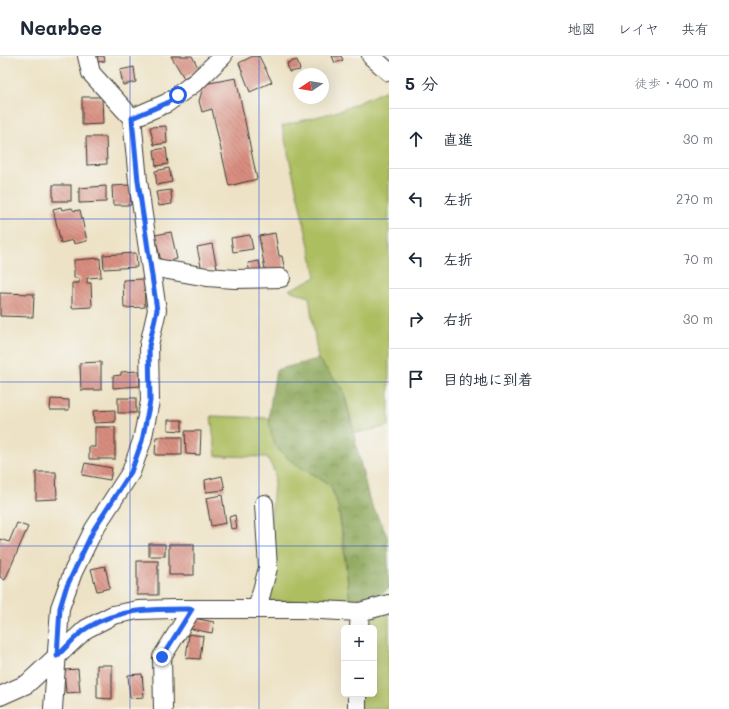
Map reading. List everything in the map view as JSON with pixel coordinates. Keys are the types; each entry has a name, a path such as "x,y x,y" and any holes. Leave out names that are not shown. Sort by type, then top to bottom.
{"street":[{"path":"53,709 60,608 66,588 94,529 131,472 142,441 150,401 149,346 157,310 138,181 132,118 91,73 87,56"},
{"path":"132,118 167,103 197,82 223,56"},
{"path":"371,56 389,72"},
{"path":"151,267 235,279 281,278"},
{"path":"257,609 268,568 264,504"},
{"path":"0,696 27,684 86,629 112,615 138,610 257,609 359,620 389,604"},
{"path":"163,709 162,657 192,609"},
{"path":"357,697 357,709"}],"green space":[{"path":"389,89 389,426 355,433 343,389 318,359 309,297 289,290 316,277 282,126 342,110"},
{"path":"318,359 343,389 369,499 387,536 389,588 370,603 350,602 341,524 338,508 330,486 325,481 286,457 277,447 272,436 270,412 276,370"},
{"path":"211,416 269,418 275,447 295,464 330,485 338,505 350,602 264,601 275,473 267,457 216,456"},
{"path":"389,610 389,709 357,709 357,697 377,697 377,625 359,625 359,618"}],"building":[{"path":"97,56 104,56 105,61 98,62"},
{"path":"171,56 192,56 199,69 184,78"},
{"path":"253,56 259,56 272,82 250,92 239,63"},
{"path":"332,56 341,56 343,60 335,63"},
{"path":"297,60 299,68 293,68 293,71 289,72 287,63"},
{"path":"134,67 136,82 123,85 120,70"},
{"path":"236,78 257,179 229,186 212,109 202,112 199,101 204,84"},
{"path":"82,97 102,97 103,124 82,125"},
{"path":"166,126 167,143 154,145 150,127"},
{"path":"86,137 106,137 107,164 87,165"},
{"path":"166,148 168,164 156,166 154,150"},
{"path":"169,168 172,182 157,185 155,171"},
{"path":"53,185 71,185 71,201 53,201"},
{"path":"130,185 131,205 113,205 112,186"},
{"path":"106,186 106,202 79,203 79,188"},
{"path":"171,190 172,204 159,206 156,192"},
{"path":"61,207 62,210 72,208 74,211 80,210 87,241 74,244 73,240 61,243 53,209"},
{"path":"171,232 177,259 161,262 155,235"},
{"path":"275,233 279,256 282,256 285,271 266,275 259,236"},
{"path":"250,235 253,249 233,252 231,238"},
{"path":"212,244 217,268 202,271 197,247"},
{"path":"136,253 137,267 104,269 103,255"},
{"path":"100,258 101,277 87,278 87,283 91,283 92,307 72,308 72,283 79,283 79,278 74,278 74,260"},
{"path":"259,261 261,271 250,273 248,263"},
{"path":"144,279 145,307 124,308 123,280"},
{"path":"0,293 34,294 33,317 0,316"},
{"path":"101,362 101,390 81,390 80,363"},
{"path":"139,371 140,386 113,388 113,376 121,375 121,372"},
{"path":"118,398 136,398 136,413 118,413"},
{"path":"51,399 69,400 69,410 50,410"},
{"path":"115,410 115,422 94,423 93,411"},
{"path":"168,420 182,420 182,431 168,430"},
{"path":"95,427 115,427 115,459 89,459 89,447 95,447"},
{"path":"185,431 201,431 200,455 186,454"},
{"path":"156,437 182,437 182,455 155,455"},
{"path":"85,463 112,468 110,480 82,475"},
{"path":"36,472 56,472 57,499 36,500"},
{"path":"222,476 225,490 206,492 205,480"},
{"path":"222,495 226,523 211,526 206,498"},
{"path":"235,515 237,528 231,529 229,517"},
{"path":"17,523 28,527 5,580 0,577 0,539 9,542"},
{"path":"149,544 165,544 165,556 149,556"},
{"path":"169,544 194,544 194,575 169,575"},
{"path":"137,561 158,561 158,595 137,595"},
{"path":"105,566 110,588 97,591 91,569"},
{"path":"193,618 214,622 212,633 191,629"},
{"path":"189,634 203,636 200,659 186,658"},
{"path":"97,665 112,665 112,699 97,698"},
{"path":"78,669 80,692 66,693 64,670"},
{"path":"142,674 144,697 130,698 128,675"}],"route":[{"path":"162,657 192,609 138,610 112,615 86,629 57,656 60,608 66,588 72,572 94,529 131,472 142,441 150,401 149,346 157,310 138,181 132,118 167,103 178,95"}]}
